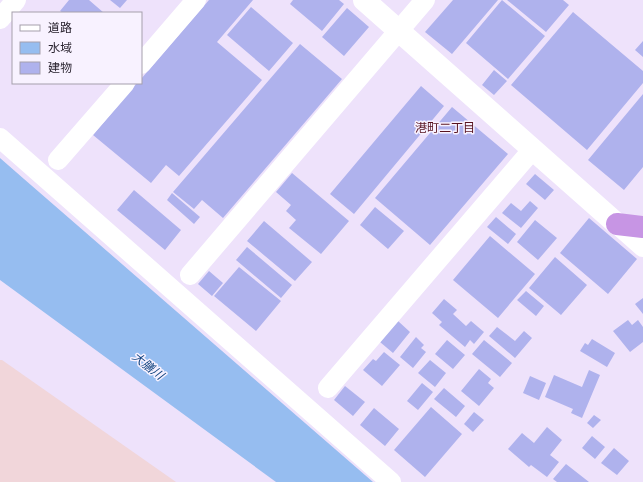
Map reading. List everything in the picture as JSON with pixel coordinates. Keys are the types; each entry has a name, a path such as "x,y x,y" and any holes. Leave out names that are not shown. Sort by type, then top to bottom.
{"highway":[{"path":"617,224 643,227"}],"street":[{"path":"0,19 16,0"},
{"path":"142,63 196,0"},
{"path":"364,0 643,247"},
{"path":"190,275 425,0"},
{"path":"58,160 123,84"},
{"path":"0,138 391,482"},
{"path":"328,388 533,149"}],"shaded area":[{"path":"0,360 2,360 176,482 0,482"}],"water":[{"name":"大膳川","path":"0,158 373,482 276,482 0,280"}],"building":[{"path":"69,0 89,0 103,12 62,12 60,11"},
{"path":"110,0 127,0 120,8"},
{"path":"209,0 253,0 217,42 262,80 179,176 166,165 151,183 93,135 136,84 142,84 142,78"},
{"path":"293,0 339,0 344,4 322,31 290,4"},
{"path":"453,0 498,0 452,54 425,32"},
{"path":"502,0 545,36 508,79 466,43"},
{"path":"507,0 563,0 569,5 546,32"},
{"path":"251,7 293,43 269,71 227,35"},
{"path":"347,8 369,27 344,56 322,37"},
{"path":"573,12 643,71 643,83 587,150 511,85"},
{"path":"643,41 643,57 635,50"},
{"path":"300,44 342,79 223,218 202,200 194,209 173,192"},
{"path":"494,70 507,81 494,95 482,85"},
{"path":"421,86 444,106 354,214 330,194"},
{"path":"643,94 643,167 624,190 588,160"},
{"path":"452,107 508,154 430,245 375,198"},
{"path":"292,173 349,221 321,254 289,228 296,220 286,211 291,205 276,192"},
{"path":"535,174 554,190 545,200 526,184"},
{"path":"134,190 181,230 165,250 117,210"},
{"path":"172,193 200,217 194,224 167,200"},
{"path":"530,201 538,208 521,228 502,213 511,203 521,211"},
{"path":"375,207 404,231 388,249 360,225"},
{"path":"496,217 516,234 508,244 487,227"},
{"path":"589,218 637,259 608,294 560,253"},
{"path":"535,220 557,238 538,260 517,242"},
{"path":"264,221 312,262 295,281 247,241"},
{"path":"490,236 535,274 498,318 453,280"},
{"path":"247,247 292,285 281,298 236,260"},
{"path":"555,257 587,285 561,315 529,288"},
{"path":"239,267 281,301 256,331 214,296"},
{"path":"209,271 223,283 212,296 198,284"},
{"path":"526,291 544,306 536,316 517,300"},
{"path":"643,298 643,314 635,304"},
{"path":"444,299 457,310 453,314 466,326 471,321 484,332 474,344 470,340 465,347 439,325 442,322 432,313"},
{"path":"628,320 632,325 638,320 643,327 643,342 630,352 613,331"},
{"path":"398,321 410,332 393,353 380,342"},
{"path":"497,327 515,341 524,331 532,338 515,358 489,336"},
{"path":"416,337 424,345 421,348 426,352 413,368 400,357"},
{"path":"592,339 615,353 607,367 580,351 585,343 588,345"},
{"path":"447,340 465,355 453,369 435,354"},
{"path":"484,340 512,363 500,377 472,354"},
{"path":"384,352 400,365 382,386 363,370 373,359 376,361"},
{"path":"430,360 446,373 435,387 418,373"},
{"path":"479,369 491,379 488,383 494,388 479,406 461,391"},
{"path":"589,370 600,375 582,418 571,413 573,409 545,397 554,375 582,387"},
{"path":"530,376 546,383 539,400 523,393"},
{"path":"422,383 433,392 418,410 407,401"},
{"path":"345,386 365,402 353,416 334,400"},
{"path":"444,388 465,406 456,417 434,399"},
{"path":"431,407 462,434 425,477 394,450"},
{"path":"374,408 399,429 385,446 360,425"},
{"path":"474,412 484,420 473,432 464,424"},
{"path":"594,415 601,420 593,428 587,423"},
{"path":"547,427 562,440 550,455 559,462 547,477 531,465 529,467 508,449 522,433 534,443"},
{"path":"592,436 605,447 595,459 582,448"},
{"path":"614,448 629,461 617,475 601,463"},
{"path":"566,464 589,482 557,482 553,479"}],"district":[{"name":"港町二丁目","path":"445,128"}]}
